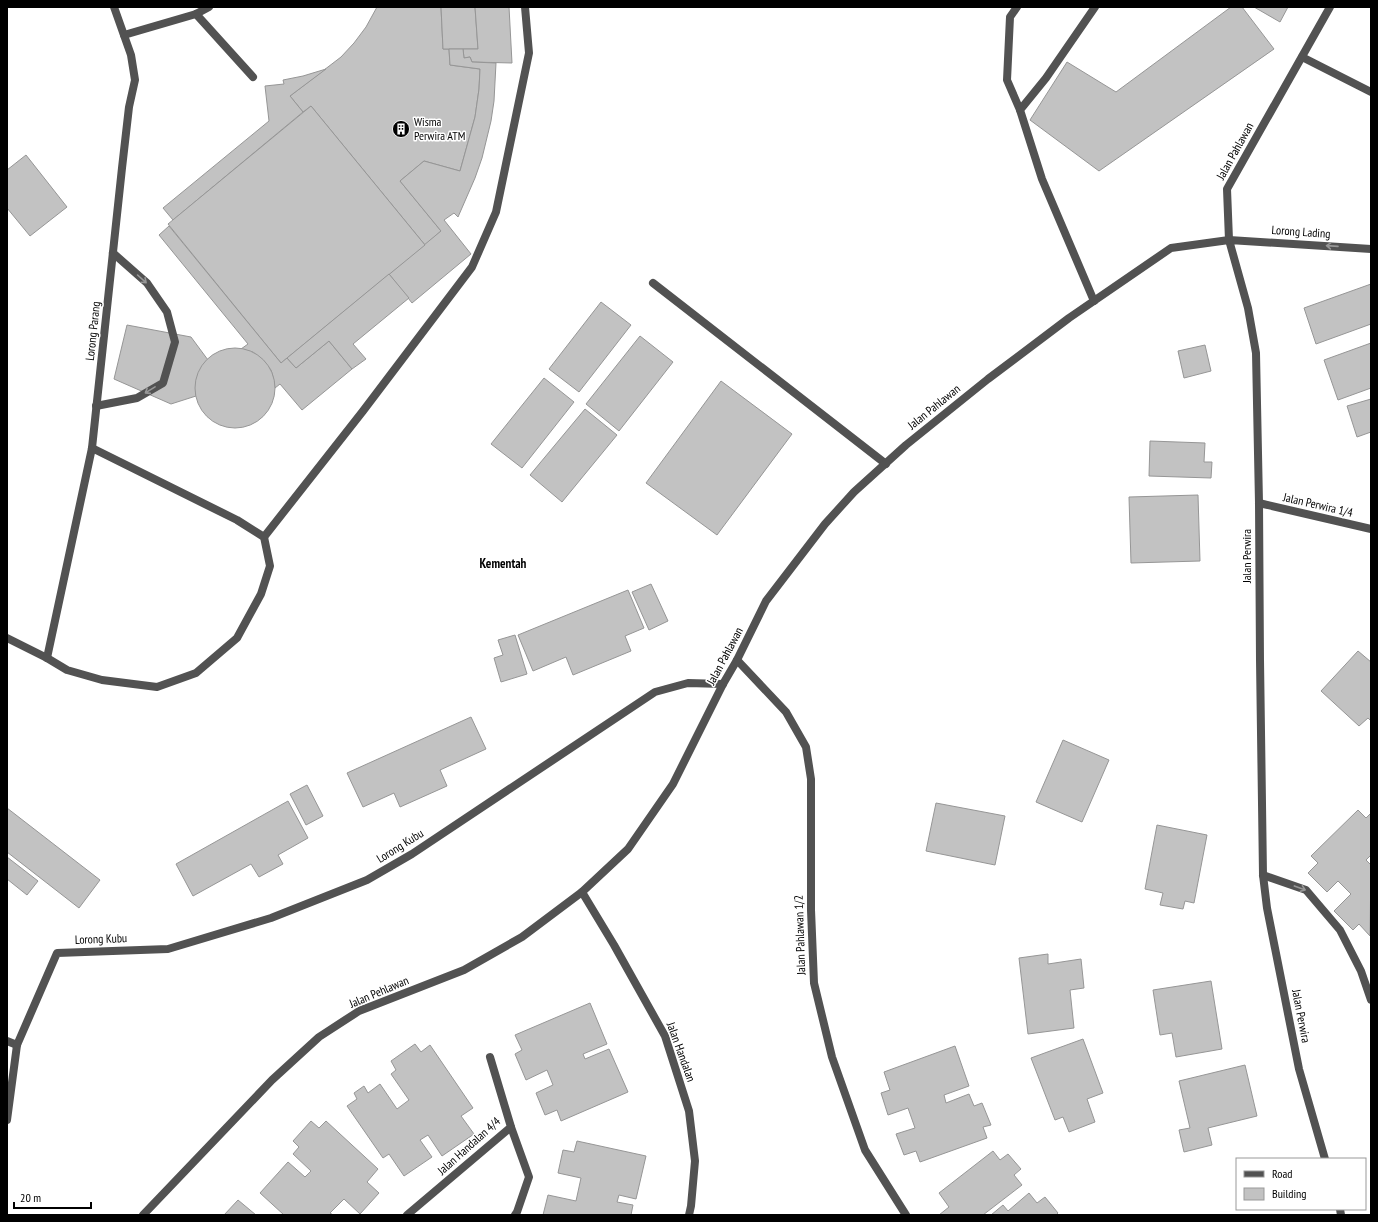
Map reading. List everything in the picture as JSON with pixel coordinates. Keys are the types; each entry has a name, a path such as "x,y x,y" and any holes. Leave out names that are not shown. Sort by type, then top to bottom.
{"street":[{"name":"Lorong Parang","path":"47,658 92,448 129,107 135,80 131,55 114,7"},
{"path":"124,35 196,14 209,7"},
{"path":"264,537 363,411 472,267 496,212 529,53 525,7"},
{"path":"1017,7 1010,18 1007,80 1020,110 1042,179 1094,301"},
{"path":"1020,110 1046,78 1095,7"},
{"name":"Jalan Pahlawan","path":"582,892 628,849 673,784 766,601 825,524 854,492 906,445 988,380 1069,318 1171,248 1230,240 1227,188 1330,7"},
{"path":"196,14 253,77"},
{"path":"1302,57 1371,92"},
{"name":"Lorong Lading","path":"1230,240 1371,249"},
{"name":"Jalan Perwira","path":"1230,240 1248,308 1256,353 1263,875 1267,908 1299,1069 1325,1158"},
{"path":"96,406 138,398 163,383 175,342 167,312 148,283 113,253"},
{"path":"653,283 886,464"},
{"path":"7,638 67,670 102,680 157,686 196,673 237,638 261,594 270,566 264,537 237,520 92,448"},
{"name":"Jalan Perwira 1/4","path":"1259,503 1371,529"},
{"name":"Jalan Pahlawan 1/2","path":"737,660 786,712 806,746 811,779 811,910 814,984 832,1058 865,1150 906,1215"},
{"name":"Lorong Kubu","path":"17,1045 57,953 168,949 271,918 353,886 367,880 412,854 655,692 688,683 724,684"},
{"path":"1263,875 1306,890 1340,930 1362,971 1371,1000"},
{"name":"Jalan Pehlawan","path":"143,1215 272,1080 319,1037 359,1011 464,970 522,937 582,892"},
{"name":"Jalan Handalan","path":"582,892 614,945 665,1036 689,1111 695,1161 689,1215"},
{"path":"7,1041 17,1045 7,1120"},
{"name":"Jalan Handalan 4/4","path":"407,1215 511,1127 490,1057"},
{"path":"511,1127 529,1177 515,1215"}],"building":[{"name":"Wisma Perwira ATM","path":"377,7 441,7 443,49 449,49 450,65 480,69 475,117 460,171 424,161 400,181 441,231 425,245 311,106 303,112 290,96 341,57 366,27"},
{"path":"441,7 475,7 478,49 443,49"},
{"path":"475,7 509,7 512,63 472,62 470,57 464,58 463,49 478,49"},
{"path":"1231,7 1242,7 1274,49 1099,171 1030,120 1067,62 1116,92"},
{"path":"1254,7 1288,7 1280,22"},
{"path":"449,49 463,49 464,58 470,57 472,62 496,63 494,101 482,158 475,178 458,217 454,213 444,220 471,254 412,303 389,274 441,231 400,181 424,161 460,171 475,117 480,69 450,65"},
{"path":"326,69 290,96 303,112 173,220 163,208 269,121 265,86 284,84 283,80"},
{"path":"311,106 425,245 281,363 168,224"},
{"path":"26,155 67,207 30,236 7,208 7,170"},
{"path":"169,226 281,363 287,358 296,368 329,341 352,369 302,410 280,384 275,388 271,370 263,360 253,352 241,349 248,344 159,235"},
{"path":"389,274 409,298 353,344 366,359 352,369 329,341 296,368 287,358"},
{"path":"1371,284 1371,324 1316,344 1304,308"},
{"path":"601,302 631,325 579,392 549,369"},
{"path":"127,325 191,337 208,360 198,375 196,396 171,404 114,379"},
{"path":"640,336 673,362 619,431 586,404"},
{"path":"1371,343 1371,388 1338,400 1324,360"},
{"path":"1205,345 1211,371 1184,378 1178,351"},
{"path":"235,348 250,351 263,360 272,373 275,388 272,403 263,416 250,425 235,428 220,425 207,416 198,403 195,388 198,373 207,360 220,351"},
{"path":"544,378 574,402 522,468 491,444"},
{"path":"721,381 792,434 717,535 646,483"},
{"path":"1371,399 1371,432 1357,437 1347,406"},
{"path":"585,409 617,435 562,502 530,475"},
{"path":"1150,441 1205,443 1204,462 1212,462 1211,478 1149,476"},
{"path":"1198,495 1200,561 1131,563 1129,497"},
{"path":"651,584 668,621 649,630 632,592"},
{"path":"628,590 644,628 625,636 631,651 573,675 566,657 533,671 518,635"},
{"path":"515,635 527,674 501,682 494,658 503,655 498,640"},
{"path":"1358,651 1371,662 1371,721 1368,718 1359,726 1321,691"},
{"path":"471,717 486,749 440,770 447,786 400,807 394,793 363,807 347,773"},
{"path":"1063,740 1109,760 1082,822 1036,802"},
{"path":"307,785 323,816 306,825 290,794"},
{"path":"288,801 308,838 278,855 283,864 259,877 251,864 193,896 176,864"},
{"path":"936,803 1005,816 995,865 926,851"},
{"path":"7,808 100,880 79,908 7,852"},
{"path":"1358,810 1366,818 1371,813 1371,855 1366,860 1371,865 1370,936 1359,924 1353,930 1334,911 1351,894 1338,881 1327,892 1308,873 1318,863 1311,856"},
{"path":"1157,825 1207,835 1194,903 1185,901 1183,909 1160,905 1163,893 1145,889"},
{"path":"7,857 38,881 27,895 7,879"},
{"path":"1048,954 1048,964 1081,959 1084,988 1070,990 1074,1028 1028,1034 1019,958"},
{"path":"1211,981 1222,1049 1176,1057 1172,1033 1160,1035 1153,990"},
{"path":"590,1003 607,1044 583,1054 585,1059 609,1049 628,1092 561,1121 557,1110 545,1115 536,1093 553,1085 547,1070 526,1080 515,1054 522,1050 515,1035"},
{"path":"1083,1039 1103,1093 1087,1099 1095,1122 1069,1132 1063,1117 1055,1120 1031,1058"},
{"path":"415,1044 421,1052 430,1045 473,1108 461,1116 474,1134 442,1156 428,1135 420,1140 432,1157 404,1176 389,1154 383,1158 347,1106 357,1099 354,1093 364,1086 368,1093 380,1084 397,1109 409,1100 391,1074 396,1070 391,1061"},
{"path":"955,1046 969,1086 944,1095 946,1103 969,1094 974,1106 982,1103 991,1125 983,1127 987,1138 920,1162 916,1151 904,1155 896,1134 915,1128 908,1108 888,1115 881,1093 890,1090 884,1072"},
{"path":"1245,1065 1257,1116 1208,1128 1212,1145 1184,1152 1179,1130 1190,1128 1179,1081"},
{"path":"311,1121 319,1128 326,1121 378,1169 367,1182 379,1193 360,1214 344,1199 330,1213 333,1215 284,1215 260,1193 288,1162 305,1177 311,1171 293,1154 299,1147 293,1141"},
{"path":"577,1141 646,1156 636,1199 619,1195 617,1202 633,1205 631,1215 543,1215 548,1195 576,1201 581,1178 558,1173 563,1150 574,1152"},
{"path":"993,1151 1000,1160 1008,1154 1021,1169 1014,1175 1022,1185 983,1215 939,1215 949,1207 939,1193"},
{"path":"1029,1193 1037,1203 1045,1197 1058,1213 1056,1215 991,1215 1003,1205 1008,1211"},
{"path":"238,1200 256,1215 224,1215"}],"place":[{"name":"Wisma Perwira ATM","path":"401,129"}],"district":[{"name":"Kementah","path":"503,563"}]}
